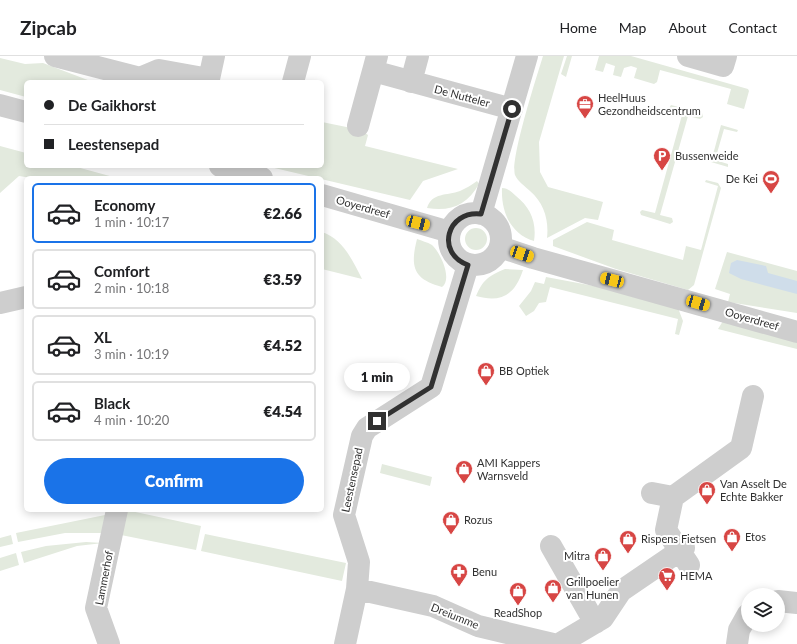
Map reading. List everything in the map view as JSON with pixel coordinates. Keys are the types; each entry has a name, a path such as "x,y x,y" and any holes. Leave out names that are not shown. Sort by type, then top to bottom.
{"street":[{"path":"55,56 140,78 159,70 209,79 214,56"},
{"path":"294,80 300,56"},
{"path":"411,82 418,56"},
{"path":"481,214 527,56"},
{"path":"688,56 723,66 726,56"},
{"name":"De Nutteler","path":"358,126 375,64 411,82 512,109"},
{"path":"0,105 24,111"},
{"path":"227,168 255,176"},
{"name":"Ooyerdreef","path":"324,196 450,232"},
{"path":"468,214 481,214 488,216 498,226 501,233 500,247 493,258 488,262 475,266 468,265 453,255 449,244 450,232 452,226 462,216 468,214"},
{"name":"Ooyerdreef","path":"500,247 532,258 797,332"},
{"name":"Leestensepad","path":"345,644 357,589 360,562 344,516 362,436 367,428 431,387 468,265"},
{"path":"0,303 24,297"},
{"path":"559,644 584,633 603,618 621,591 684,555 666,530 673,498 741,448 753,396"},
{"path":"652,493 673,498"},
{"name":"Lammerhof","path":"109,644 96,608 117,512"},
{"path":"551,546 584,633"},
{"name":"Dreiumme","path":"357,589 434,606 478,626 553,644"},
{"path":"785,602 797,603"}],"shaded area":[{"path":"543,56 564,56 539,142 540,172 548,187 603,202 598,220 585,218 547,238 546,218 542,206 535,196 520,182 515,175 516,152"},
{"path":"567,56 572,56 566,77 561,74"},
{"path":"599,56 631,56 748,89 749,91 744,109 727,104 731,89 660,70 657,82 654,84 634,78 637,68 631,66 624,68 621,77 613,75 615,66 606,63 603,72 595,70"},
{"path":"0,58 25,64 43,63 88,80 24,80 24,96 0,90"},
{"path":"671,105 702,113 703,117 700,119 688,116 660,215 672,218 673,222 670,224 641,215 640,212 642,210 655,213 682,115 670,111 669,108"},
{"path":"324,122 361,130 368,135 365,146 458,169 423,181 410,200 324,180 324,176 308,176 274,168 324,168"},
{"path":"721,125 738,130 737,132 724,129 715,160 728,164 728,167 711,162"},
{"path":"0,146 24,152 24,168 80,168 110,176 19,176 0,193"},
{"path":"706,180 718,183 721,188 694,285 688,290 616,269 553,246 553,240 587,222 614,230 612,240 683,260 686,246 701,250 718,186 705,182"},
{"path":"477,181 479,184 464,202 451,208 427,208 432,199 440,195 460,191"},
{"path":"502,188 511,192 521,200 529,210 533,221 535,234 534,241 526,238 513,227 505,213"},
{"path":"476,228 484,231 487,239 484,247 476,250 468,247 465,239 468,231"},
{"path":"324,233 342,245 362,279 324,270"},
{"path":"417,239 432,245 442,259 446,272 446,278 442,287 425,280 416,270 414,257"},
{"path":"727,252 797,271 797,313 728,302 730,294 715,289"},
{"path":"505,269 523,270 516,286 511,291 506,295 493,298 476,296 481,286 487,279"},
{"path":"546,277 605,288 678,308 683,321 679,335 675,334 678,319 550,287 546,302 539,303 534,311 526,316 519,306 531,291 535,282 544,284"},
{"path":"723,321 797,341 797,349 718,329"},
{"path":"382,464 432,477 430,486 380,473"},
{"path":"126,512 135,512 201,526 196,550 121,535"},
{"path":"110,514 106,533 65,533 18,542 16,533"},
{"path":"205,534 346,563 342,581 201,551"},
{"path":"11,535 13,544 0,547 0,538"},
{"path":"86,542 103,543 77,546 24,563 21,552 46,546"},
{"path":"16,553 19,565 0,571 0,558"}],"water":[{"path":"737,260 766,266 768,273 797,281 797,294 741,279 729,273 731,263"}],"place":[{"name":"HeelHuus Gezondheidscentrum","path":"585,119"},
{"name":"Bussenweide","path":"662,171"},
{"name":"De Kei","path":"771,194"},
{"name":"BB Optiek","path":"486,386"},
{"name":"AMI Kappers Warnsveld","path":"464,484"},
{"name":"Van Asselt De Echte Bakker","path":"707,505"},
{"name":"Rozus","path":"451,535"},
{"name":"Etos","path":"732,552"},
{"name":"Rispens Fietsen","path":"628,554"},
{"name":"Mitra","path":"603,571"},
{"name":"Benu","path":"459,587"},
{"name":"HEMA","path":"667,591"},
{"name":"Grillpoelier van Hunen","path":"553,603"},
{"name":"ReadShop","path":"518,606"}],"route":[{"path":"377,421 431,387 457,297 468,265 462,263 453,255 449,244 450,232 452,226 462,216 474,213 481,214 490,179 512,109"}]}
